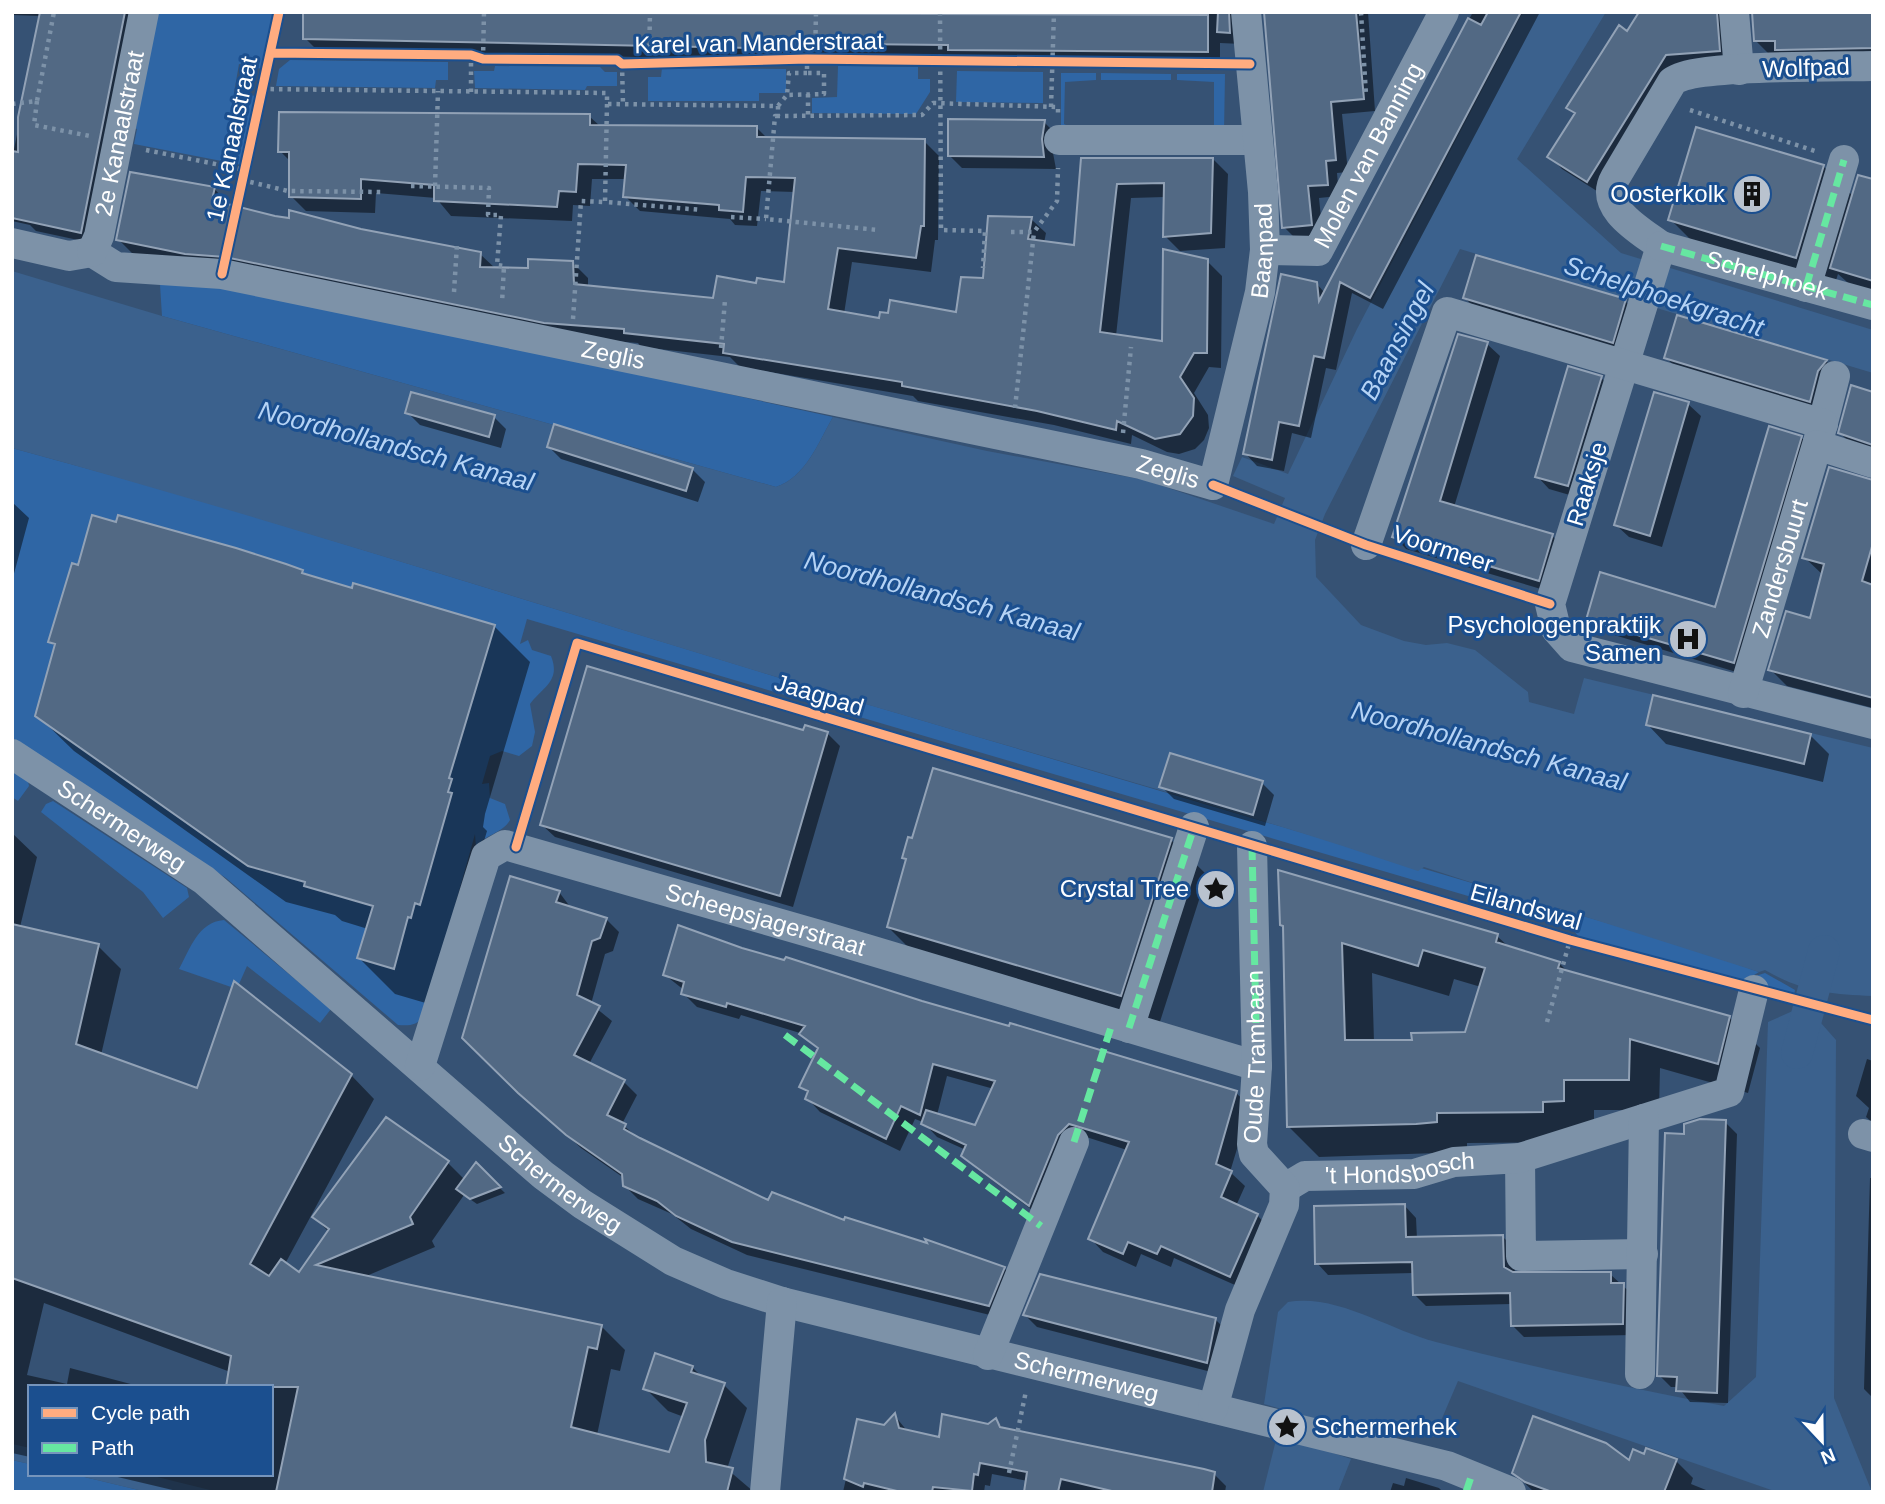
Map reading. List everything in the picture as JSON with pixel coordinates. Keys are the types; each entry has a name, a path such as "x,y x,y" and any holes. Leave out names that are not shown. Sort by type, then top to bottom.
{"street":[{"name":"2e Kanaalstraat","path":"92,252 99,236 144,12"},
{"name":"Baanpad","path":"1213,485 1260,292 1265,250 1246,12"},
{"name":"Molen van Banning","path":"1265,250 1318,251 1444,12"},
{"name":"Wolfpad","path":"1734,12 1739,70"},
{"name":"Wolfpad","path":"1658,253 1621,214 1610,193 1615,178 1672,82 1681,76 1739,70 1873,66"},
{"path":"1059,140 1257,140"},
{"path":"1806,287 1844,160"},
{"name":"Zeglis","path":"12,243 69,256 92,252 116,267 222,274 1117,459 1213,485"},
{"name":"Schelphoek","path":"1658,253 1873,305"},
{"name":"Raaksje","path":"1658,253 1550,604 1556,629 1572,647 1743,693"},
{"name":"Voormeer","path":"1366,545 1447,312 1625,364"},
{"path":"1625,364 1820,435 1873,463"},
{"name":"Zandersbuurt","path":"1743,693 1835,376"},
{"path":"1743,693 1873,724"},
{"name":"Schermerweg","path":"12,754 204,880 543,1175 623,1232 694,1270 782,1302 1030,1366 1447,1466 1469,1484 1511,1492"},
{"path":"1129,1028 1194,827"},
{"name":"Scheepsjagerstraat","path":"420,1066 486,856 494,848 505,845 813,933 1257,1066"},
{"name":"Oude Trambaan","path":"1252,846 1257,1066 1254,1154 1284,1188"},
{"path":"1640,1374 1644,1119 1729,1092 1754,990"},
{"name":"'t Hondsbosch","path":"1284,1188 1304,1175 1414,1174 1454,1161 1520,1158 1644,1119"},
{"path":"988,1355 1074,1142"},
{"path":"1520,1158 1521,1256 1643,1254"},
{"path":"1213,1409 1240,1310 1284,1205 1284,1188"},
{"path":"765,1492 782,1302"}],"path":[{"path":"12,104 37,101 54,12"},
{"path":"483,59 484,12"},
{"path":"649,64 650,12"},
{"path":"811,59 816,12"},
{"path":"940,12 941,230 985,231 983,268"},
{"path":"1051,107 1054,12"},
{"path":"1361,12 1367,102"},
{"path":"458,55 496,59"},
{"path":"471,55 471,92"},
{"path":"925,61 952,61"},
{"path":"1040,62 1066,62"},
{"path":"262,89 607,93 605,202"},
{"path":"435,186 438,91"},
{"path":"787,95 808,94 808,116"},
{"path":"1662,101 1844,160"},
{"path":"766,219 775,116 922,115 933,103 1058,107 1057,201 1034,232 1011,437"},
{"path":"607,104 778,106 778,116"},
{"path":"242,180 288,191 382,192"},
{"path":"411,186 489,188 488,215 501,215 497,264 504,266 501,332"},
{"path":"571,346 581,201 702,210"},
{"path":"731,217 878,230"},
{"path":"1011,232 1034,232"},
{"path":"452,322 457,244"},
{"path":"715,376 725,300"},
{"path":"1117,459 1132,347"},
{"path":"1547,1022 1570,940"},
{"path":"1009,1473 1030,1366"}],"shaded area":[{"path":"153,12 274,12 262,69 239,64 234,93 256,96 242,165 134,144 137,129 131,127"},
{"path":"290,60 448,62 448,80 436,80 435,88 276,86 279,69"},
{"path":"495,66 600,67 605,72 617,72 617,86 587,86 585,90 475,88 474,71 494,71"},
{"path":"838,66 918,67 918,79 930,79 930,92 916,114 812,113 812,98 837,97"},
{"path":"662,68 786,69 786,93 759,93 759,101 648,101 648,77 661,77"},
{"path":"957,71 1043,72 1043,103 956,102"},
{"path":"1061,73 1096,73 1096,80 1065,82 1066,125 1061,130"},
{"path":"1101,73 1171,74 1171,80 1101,80"},
{"path":"1177,74 1225,74 1224,132 1214,126 1214,82 1177,80"},
{"path":"159,269 833,417 803,467 795,476 776,487 162,316"},
{"path":"12,448 187,496 829,693 1685,946 1759,972 1749,978 1765,973 1795,990 1794,995 1578,936 1570,926 527,619 520,644 528,640 532,650 551,656 554,672 549,683 530,704 535,732 532,746 519,756 502,751 490,756 482,784 489,783 490,798 505,804 510,820 476,847 475,834 425,1013 414,1024 398,1025 226,878 12,738"},
{"path":"12,771 28,781 29,786 18,801 12,797"},
{"path":"53,801 187,888 189,897 163,918 143,892 41,812 46,804"},
{"path":"224,920 331,1009 320,1023 247,966 239,984 231,987 179,969 201,931"},
{"path":"12,1460 28,1464 28,1476 80,1476 147,1492 12,1492"}],"water":[{"path":"1523,12 1606,12 1517,159 1621,253 1873,330 1873,373 1460,249 1325,514 1315,540 1316,577 1361,625 1404,641 1426,645 1447,643 1475,650 1528,692 1529,702 1574,714 1584,678 1873,748 1873,996 1830,993 1804,987 1765,970 1759,972 1424,867 1418,871 1123,779 12,448 12,271 162,316 776,487 803,467 833,417 987,451 1145,480 1274,524 1285,498 1233,476 1242,457 1288,474 1357,329"},
{"path":"1795,1010 1813,1014 1836,1040 1834,1398 1872,1492 1777,1492 1458,1381 1434,1437 1404,1431 1389,1436 1327,1422 1321,1449 1351,1459 1338,1492 1263,1492 1277,1436 1309,1417 1264,1404 1278,1312 1288,1302 1326,1303 1436,1342 1580,1377 1724,1406 1756,1377 1768,1022"},
{"path":"12,1444 28,1448 28,1464 12,1460"},
{"path":"80,1476 153,1476 218,1492 147,1492"}],"building":[{"path":"40,12 125,12 81,233 12,218 12,151 18,152 18,117"},
{"path":"303,12 1208,15 1208,52 948,50 948,45 806,44 806,49 303,39"},
{"path":"1218,12 1229,12 1230,33 1217,32"},
{"path":"1264,12 1356,12 1364,99 1331,102 1336,160 1326,161 1328,185 1308,186 1312,225 1282,228"},
{"path":"1488,12 1521,12 1370,298 1340,282 1324,358 1314,356 1299,426 1279,422 1272,460 1243,454 1281,274 1317,282 1319,301 1468,18 1481,25"},
{"path":"1639,12 1717,12 1720,51 1666,55 1587,182 1547,157 1575,113 1566,108 1619,25 1627,31"},
{"path":"1752,12 1873,12 1873,48 1775,50 1775,41 1754,41"},
{"path":"279,112 590,114 590,125 757,126 757,137 925,139 924,226 921,226 916,258 838,248 828,309 879,318 880,312 888,313 890,300 956,312 961,277 983,278 988,216 1032,217 1028,239 1074,245 1081,158 1213,158 1211,233 1163,237 1164,183 1117,184 1100,332 1162,341 1163,249 1208,259 1207,353 1194,353 1180,377 1194,398 1193,416 1180,434 1155,439 1117,421 1116,430 1037,411 902,386 902,382 723,353 724,344 624,333 624,329 544,323 225,257 185,254 116,240 130,172 215,187 212,200 275,216 289,218 289,210 361,229 481,252 480,267 528,268 528,259 573,261 574,284 713,298 717,276 756,283 757,278 784,282 795,178 746,177 743,212 719,210 719,205 623,197 626,165 578,164 576,192 559,191 557,207 434,201 434,185 361,179 361,199 289,197 289,152 278,152"},
{"path":"948,119 1045,120 1042,139 1044,157 948,156"},
{"name":"Oosterkolk","path":"1696,127 1824,165 1796,258 1668,220"},
{"path":"1858,175 1873,179 1873,281 1830,268"},
{"path":"1476,255 1626,299 1613,343 1463,298"},
{"path":"1677,315 1827,360 1818,371 1810,402 1664,358"},
{"path":"1458,334 1488,342 1440,501 1553,534 1539,581 1392,537"},
{"path":"1568,366 1602,376 1568,486 1535,477"},
{"path":"1851,385 1873,392 1873,445 1838,433"},
{"path":"411,392 495,415 489,437 405,413"},
{"path":"1654,392 1689,402 1650,536 1614,525"},
{"path":"554,424 693,468 686,491 547,447"},
{"path":"1769,426 1802,436 1734,663 1586,620 1600,572 1715,607"},
{"path":"1829,467 1873,480 1873,543 1862,581 1873,585 1873,698 1768,670 1786,611 1810,618 1824,564 1802,558"},
{"path":"92,515 116,522 118,515 236,548 303,570 302,573 352,588 353,583 495,625 449,778 452,779 448,792 452,793 420,905 415,903 411,918 408,917 394,969 357,958 373,906 304,886 305,882 248,866 35,716 55,644 48,642 72,563 78,565"},
{"path":"587,666 803,730 805,725 828,732 780,896 540,825"},
{"path":"1653,695 1811,734 1804,764 1646,725"},
{"path":"1170,753 1263,781 1253,815 1159,787"},
{"path":"933,768 1172,838 1121,996 887,927 906,859 902,858 908,837 912,838"},
{"path":"1278,870 1498,934 1496,942 1560,962 1558,968 1730,1016 1718,1064 1630,1039 1629,1080 1564,1080 1564,1101 1543,1102 1543,1112 1437,1113 1437,1122 1416,1124 1287,1127 1283,926 1280,925","holes":["1342,943 1418,966 1423,950 1485,968 1465,1032 1411,1033 1412,1040 1345,1040"]},
{"path":"510,876 560,891 556,902 607,918 600,938 592,941 577,995 600,1006 574,1055 625,1080 607,1115 626,1124 624,1129 640,1138 768,1200 772,1192 844,1220 845,1217 927,1243 925,1239 1005,1267 989,1306 732,1242 676,1216 657,1201 623,1186 622,1174 566,1135 518,1093 462,1038"},
{"path":"12,924 99,944 76,1044 197,1088 234,981 352,1074 250,1264 269,1276 281,1259 299,1272 329,1229 312,1217 386,1117 449,1161 410,1217 413,1224 316,1265 602,1325 597,1349 588,1347 571,1427 669,1452 687,1403 643,1389 655,1353 693,1366 691,1372 725,1383 705,1440 706,1462 733,1468 727,1492 276,1492 298,1387 226,1385 231,1356 12,1278"},
{"path":"678,925 742,948 784,960 786,957 922,1001 1009,1026 1010,1023 1237,1091 1216,1164 1232,1171 1221,1197 1258,1214 1230,1277 1161,1246 1157,1254 1128,1242 1123,1254 1088,1239 1129,1142 1069,1124 1058,1135 1029,1206 961,1156 966,1145 921,1124 926,1110 975,1125 995,1081 933,1064 920,1115 901,1106 886,1139 805,1099 808,1091 799,1087 818,1048 799,1034 805,1026 727,1003 726,1007 681,994 684,982 663,975"},
{"path":"1700,1119 1726,1120 1717,1393 1676,1391 1677,1377 1657,1376 1665,1133 1684,1134 1684,1124"},
{"path":"476,1162 501,1187 470,1199 456,1189"},
{"path":"1405,1204 1406,1237 1503,1235 1504,1267 1513,1272 1611,1272 1611,1283 1624,1283 1623,1324 1511,1326 1510,1293 1413,1295 1412,1262 1315,1264 1314,1206"},
{"path":"1040,1274 1216,1318 1207,1363 1023,1315"},
{"path":"895,1413 899,1428 939,1437 942,1414 988,1424 996,1418 1000,1427 1204,1469 1215,1472 1212,1492 1116,1492 1061,1479 1058,1492 1024,1492 1027,1472 980,1463 978,1475 974,1474 972,1491 933,1487 932,1492 901,1492 864,1483 863,1487 844,1479 857,1419 884,1425"},
{"path":"1533,1416 1606,1443 1629,1460 1633,1449 1644,1454 1646,1448 1677,1459 1664,1492 1552,1492 1525,1482 1512,1473"}],"waterway":[{"path":"1797,1053 1824,951"}],"marked path":[{"path":"1806,287 1844,160"},
{"path":"1661,246 1873,305"},
{"path":"1129,1028 1194,827"},
{"path":"1252,846 1256,1023"},
{"path":"1074,1142 1112,1024"},
{"path":"785,1035 1041,1226"},
{"path":"1466,1492 1471,1477"}],"cycle path":[{"name":"1e Kanaalstraat","path":"222,274 279,12"},
{"name":"Karel van Manderstraat","path":"270,53 471,55 483,59 617,60 622,64 807,59 1250,64"},
{"path":"1213,485 1366,545 1550,604"},
{"name":"Jaagpad","path":"516,847 577,643 1570,940 1873,1020"}],"place":[{"name":"Oosterkolk","path":"1752,194"},
{"name":"Psychologenpraktijk Samen","path":"1688,639"},
{"name":"Crystal Tree","path":"1216,889"},
{"name":"Schermerhek","path":"1287,1427"}],"water label":[{"name":"Schelphoekgracht","path":"1664,296"},
{"name":"Baansingel","path":"1397,341"},
{"name":"Noordhollandsch Kanaal","path":"396,446"},
{"name":"Noordhollandsch Kanaal","path":"942,596"},
{"name":"Noordhollandsch Kanaal","path":"1489,746"}]}
